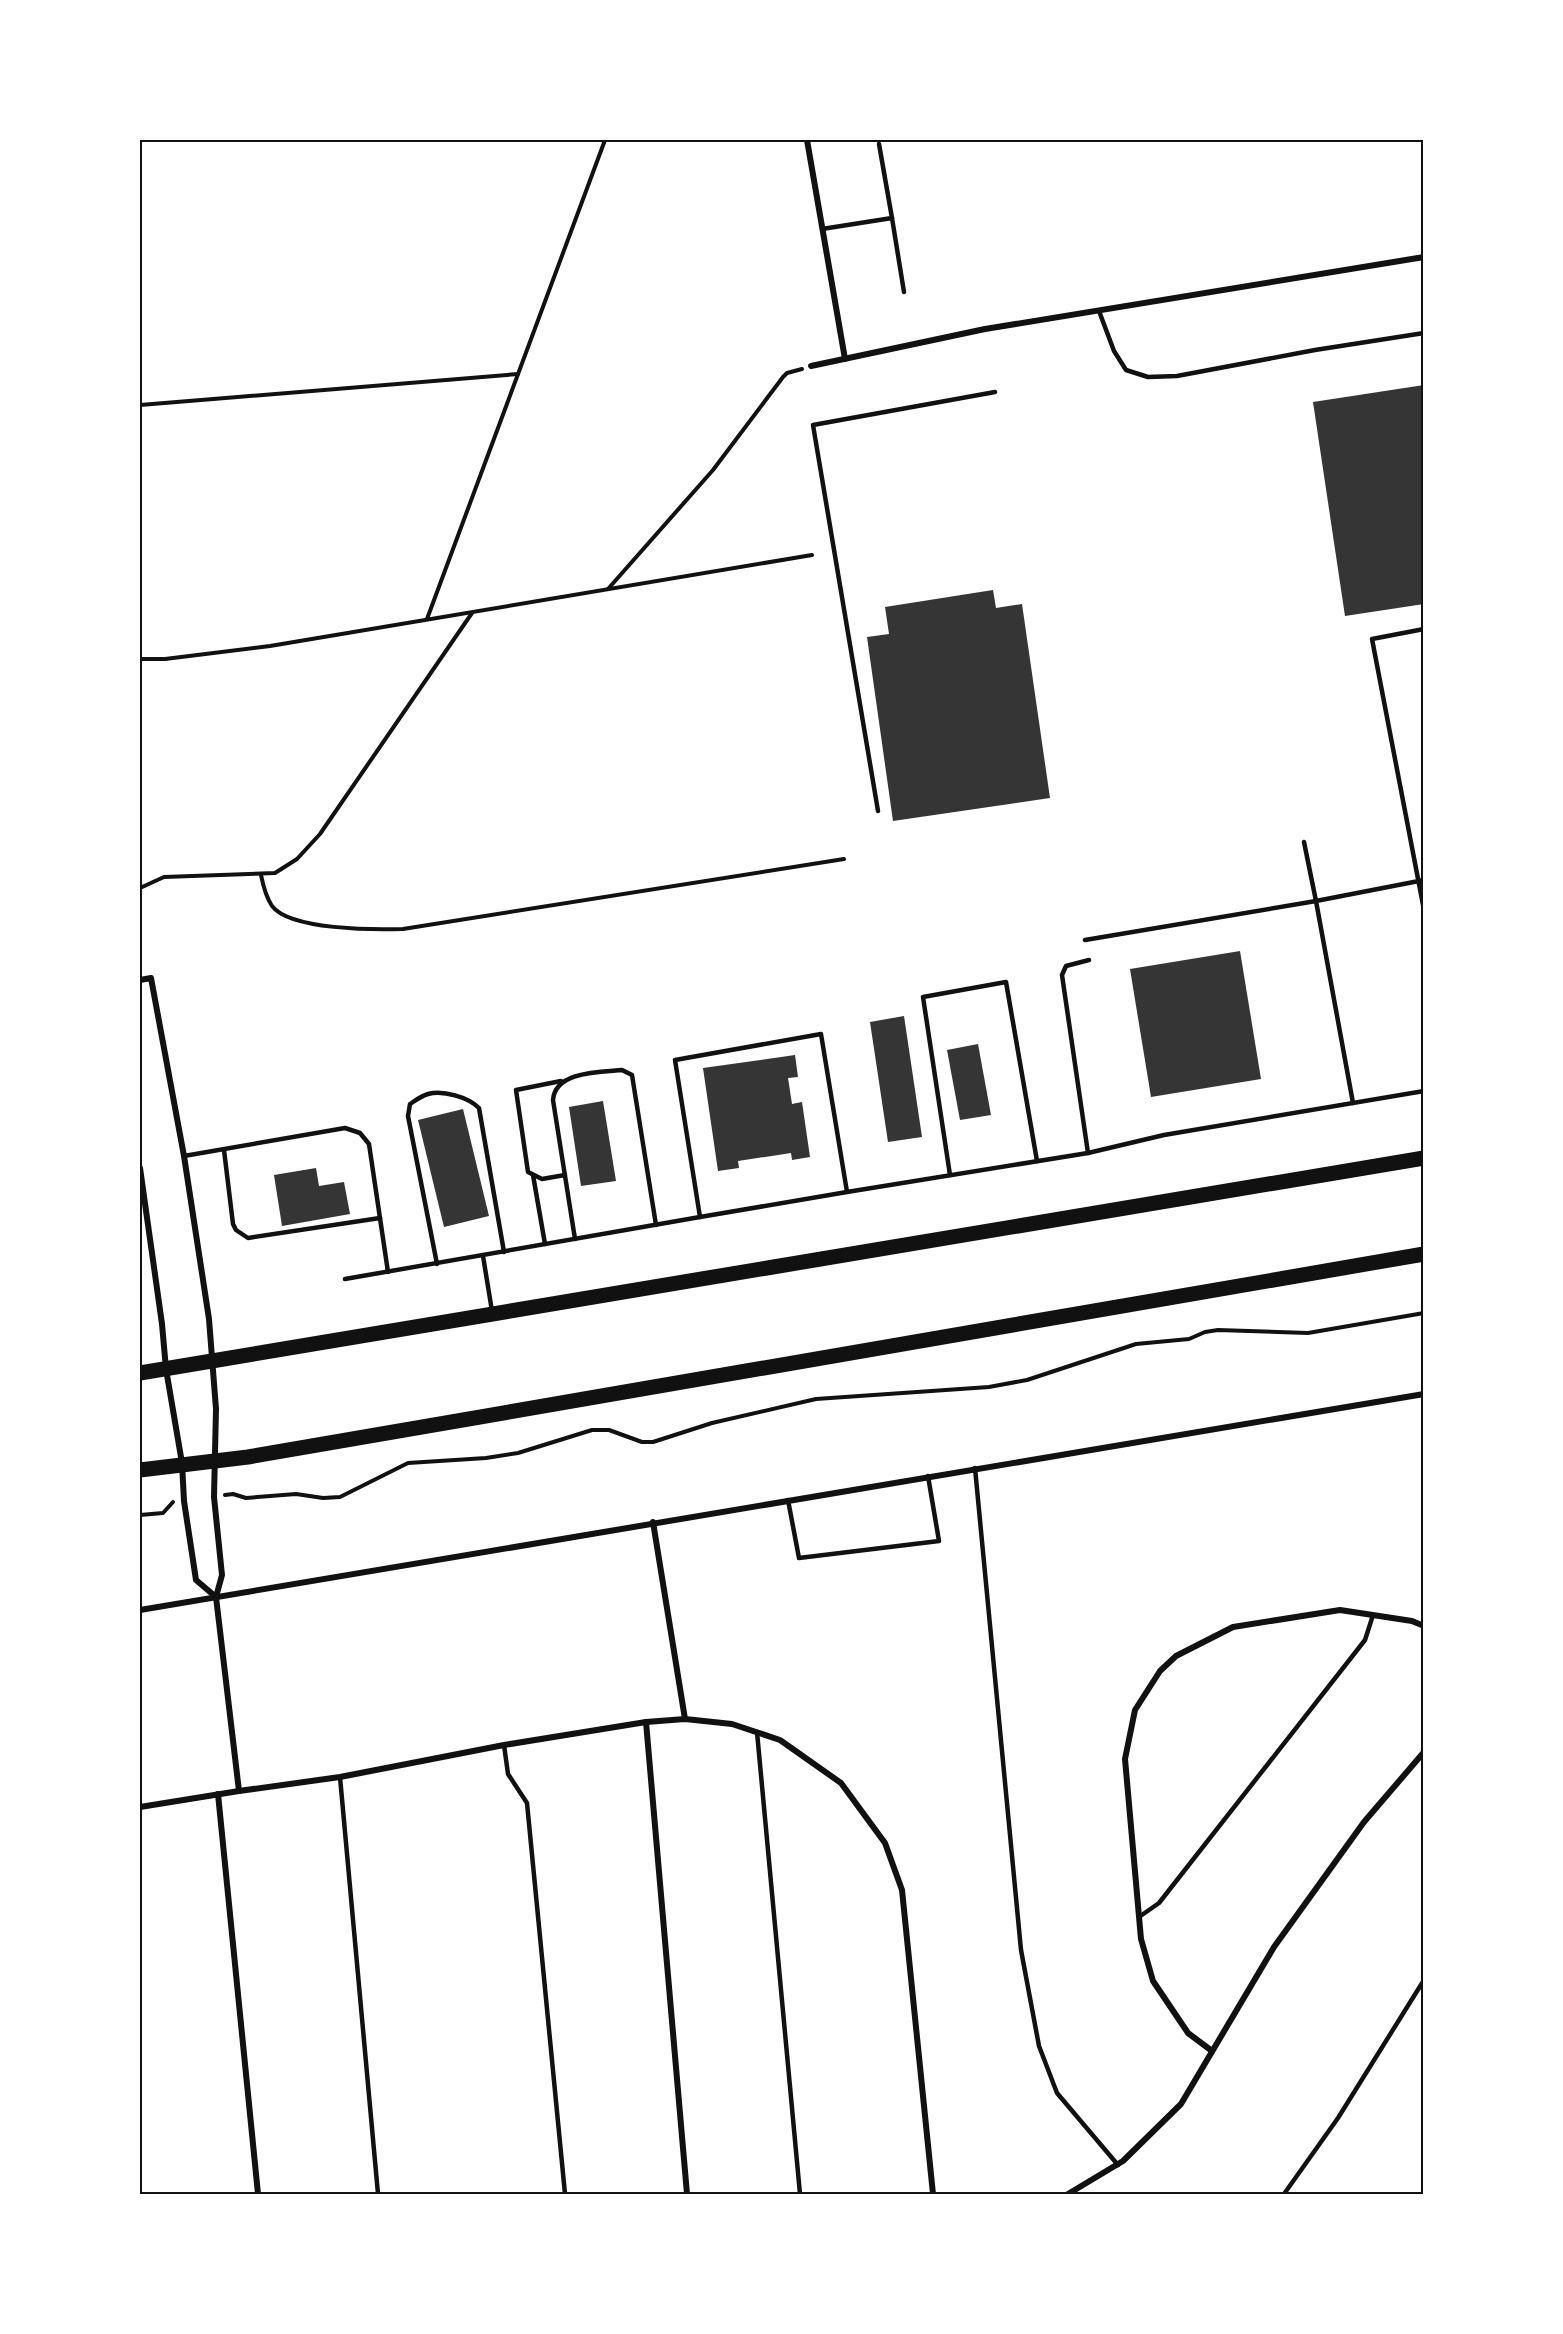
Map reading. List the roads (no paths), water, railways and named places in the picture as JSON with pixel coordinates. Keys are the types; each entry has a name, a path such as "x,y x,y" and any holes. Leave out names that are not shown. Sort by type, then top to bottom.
{"main road":[{"path":"140,1373 1424,1158"},
{"path":"140,1470 260,1455 1424,1254"}],"street":[{"path":"807,140 845,359"},
{"path":"811,366 985,329 1424,257"},
{"path":"140,980 151,978 184,1156 209,1319 216,1409 214,1497 222,1575 216,1597 239,1791"},
{"path":"140,1168 162,1324 166,1369 182,1463 184,1501 196,1580 216,1597"},
{"path":"140,1610 652,1522 1424,1394"},
{"path":"652,1522 685,1719"},
{"path":"1212,2051 1188,2033 1153,1981 1141,1939 1125,1759 1135,1710 1160,1671 1176,1656 1233,1627 1340,1610 1412,1621 1424,1626"},
{"path":"140,1808 218,1794 340,1777 504,1745 646,1722 685,1719 732,1724 780,1740 841,1783 885,1843 902,1890 933,2194"},
{"path":"646,1722 687,2194"},
{"path":"1068,2194 1118,2164 1181,2103 1274,1947 1364,1822 1424,1752"},
{"path":"218,1794 258,2194"}],"lane":[{"path":"879,144 904,292"},
{"path":"822,229 892,218"},
{"path":"1099,310 1114,351 1126,370 1148,377 1178,376 1316,350 1424,333"},
{"path":"878,811 813,425 995,392"},
{"path":"1424,629 1372,639 1421,881 1424,910"},
{"path":"1304,842 1353,1102"},
{"path":"1085,940 1421,881"},
{"path":"1088,1153 1062,975 1066,966 1089,960"},
{"path":"950,1175 923,997 1006,982 1037,1161"},
{"path":"700,1217 675,1060 821,1034 847,1192"},
{"path":"565,1175 542,1179 528,1172 516,1090 563,1081 572,1077 622,1070 632,1076 656,1225"},
{"path":"563,1081 554,1091 553,1100 576,1239"},
{"path":"345,1279 847,1192 1088,1153 1164,1136 1424,1091"},
{"path":"437,1264 408,1116 410,1104 431,1094 444,1094 468,1100 479,1108 504,1252"},
{"path":"184,1156 345,1128 360,1133 369,1144 388,1272"},
{"path":"224,1150 233,1224 236,1230 248,1238 380,1218"},
{"path":"533,1175 545,1244"},
{"path":"483,1256 492,1313"},
{"path":"975,1468 1021,1950 1039,2046 1058,2093 1118,2164"},
{"path":"788,1500 799,1558 939,1541 928,1476"},
{"path":"1139,1917 1159,1903 1365,1640 1373,1615"},
{"path":"757,1732 800,2194"},
{"path":"504,1745 508,1774 527,1803 565,2194"},
{"path":"340,1777 378,2194"},
{"path":"1284,2194 1338,2118 1424,1980"}]}
